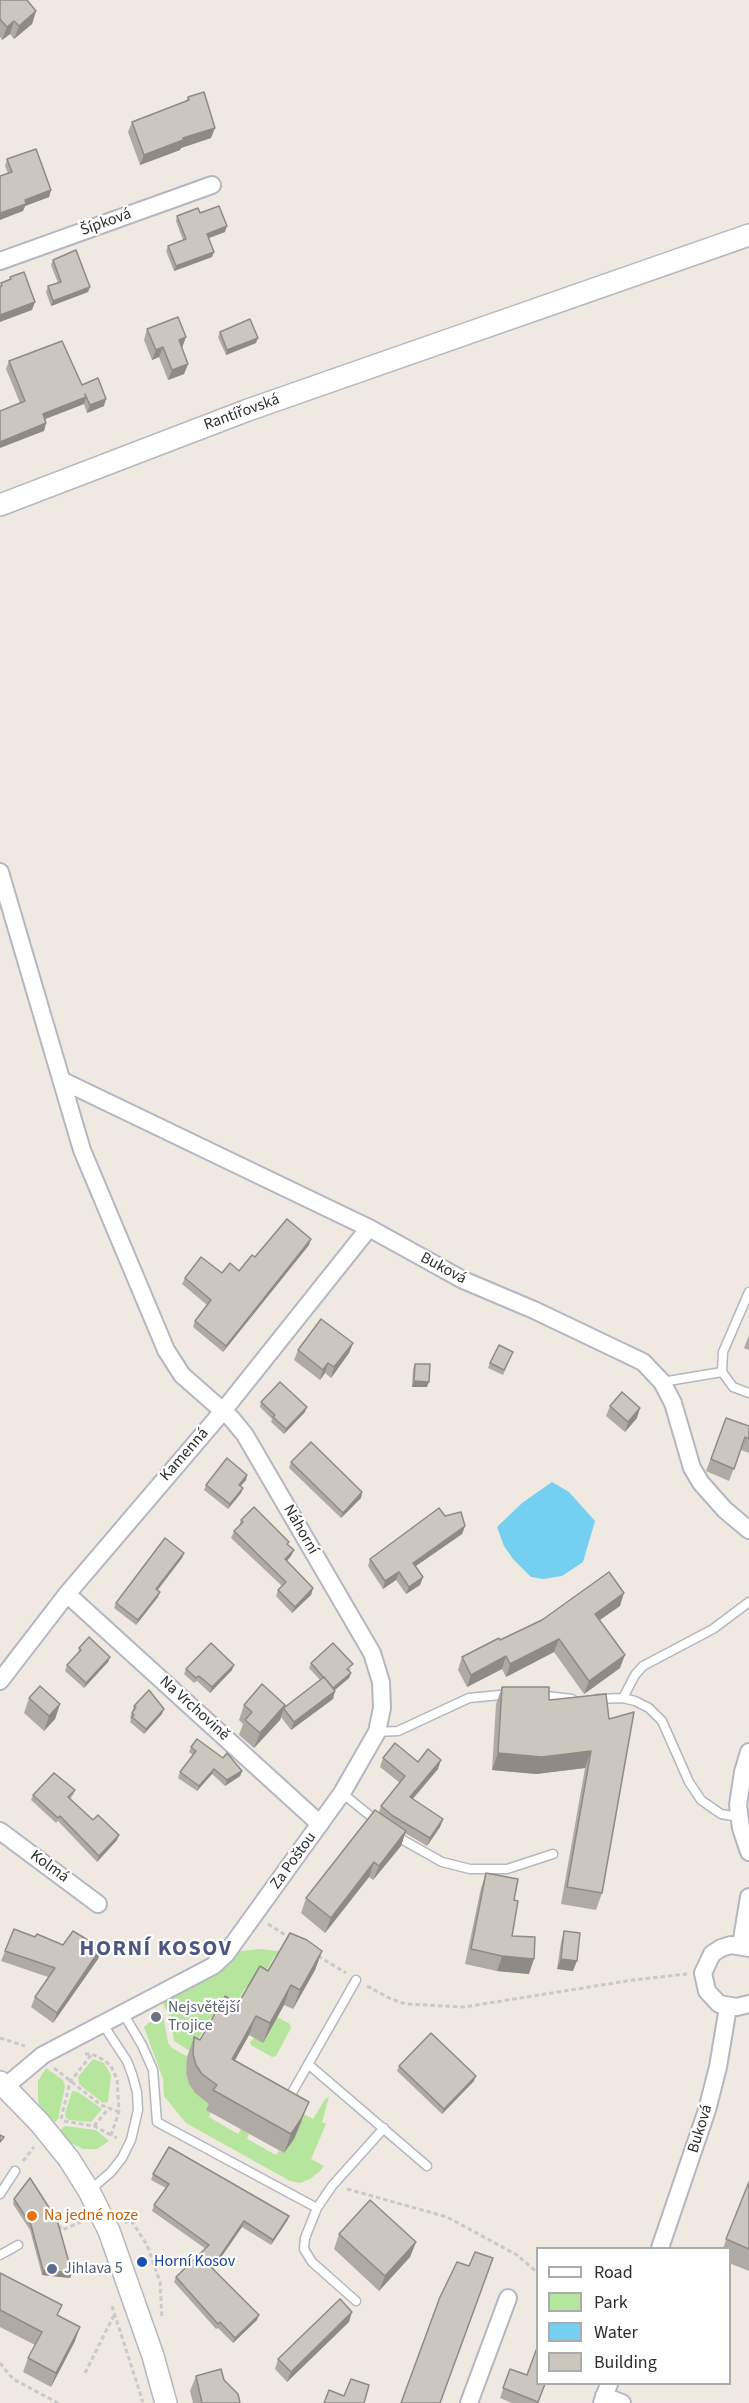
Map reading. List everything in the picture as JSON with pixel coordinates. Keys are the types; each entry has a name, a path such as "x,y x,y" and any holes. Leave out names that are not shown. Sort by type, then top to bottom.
{"street":[{"name":"Šípková","path":"0,261 212,185"},
{"name":"Rantířovská","path":"0,505 248,410 749,235"},
{"name":"Náhorní","path":"0,872 82,1150 166,1350 182,1375 223,1411 245,1435 372,1653"},
{"name":"Buková","path":"63,1081 369,1228 463,1281 534,1310 643,1362 662,1382 673,1403 692,1468 701,1483 724,1510 749,1530"},
{"name":"Kamenná","path":"0,1681 67,1594 223,1411 369,1228"},
{"name":"Na Vrchovině","path":"67,1594 320,1824"},
{"name":"Za Poštou","path":"166,2403 153,2356 109,2231 89,2191 69,2159 3,2084 43,2055 213,1966 226,1954 342,1793 377,1732 382,1708 381,1682 372,1653"},
{"path":"749,1752 738,1805 749,1852"},
{"name":"Kolmá","path":"0,1831 98,1904"},
{"path":"749,1897 745,1947 731,1945 712,1954 703,1973 704,1982 712,1998 728,2007 749,2004"},
{"name":"Buková","path":"660,2247 707,2110 720,2058 728,2007"},
{"path":"469,2403 508,2298"},
{"path":"605,2394 622,2403"}],"lane":[{"path":"749,1292 723,1352 722,1372 734,1387 749,1393"},
{"path":"662,1382 722,1372"},
{"path":"623,1698 635,1675 643,1666 713,1629 749,1602"},
{"path":"377,1732 398,1731 469,1698 515,1694"},
{"path":"526,1695 582,1700"},
{"path":"592,1700 623,1698 648,1708 662,1721 689,1782 701,1800 721,1814 739,1817"},
{"path":"342,1793 386,1830 442,1862 470,1869 507,1869 553,1854"},
{"path":"289,2098 356,1980"},
{"path":"123,2013 142,2045 153,2070 157,2122 317,2208"},
{"path":"89,2191 111,2172 129,2144 138,2110 137,2092 127,2061 102,2024"},
{"path":"308,2064 427,2166"},
{"path":"356,2301 312,2262 304,2250 308,2229 317,2208 332,2186 384,2128"},
{"path":"0,2194 13,2174"},
{"path":"0,2255 18,2246"}],"path":[{"path":"255,1916 292,1939"},
{"path":"310,1951 356,1980 391,1999 406,2004 464,2007 633,1980 703,1973"},
{"path":"0,2037 43,2055"},
{"path":"77,2054 92,2054 111,2066 118,2087 118,2112 111,2134"},
{"path":"61,2062 53,2066 58,2073 101,2105 118,2112"},
{"path":"94,2126 109,2108"},
{"path":"61,2121 94,2126 129,2144"},
{"path":"34,2146 41,2155"},
{"path":"13,2174 30,2181 44,2198 62,2230 83,2221"},
{"path":"332,2186 447,2217 517,2255 536,2272"},
{"path":"80,2215 87,2231"},
{"path":"109,2295 144,2403"},
{"path":"86,2373 115,2314"},
{"path":"0,2363 13,2379 58,2403"}],"green space":[{"path":"260,1949 294,1953 280,1957 275,1955 259,1983 250,1990 245,1988 229,2017 215,2021 210,2018 194,2047 196,2055 174,2041 170,2017 162,2002 241,1951"},
{"path":"163,2014 168,2043 172,2048 188,2057 186,2073 192,2089 203,2099 214,2096 207,2109 211,2112 209,2117 238,2134 241,2129 249,2134 247,2139 276,2155 279,2151 284,2153 301,2122 282,2102 313,2119 325,2099 329,2097 322,2122 326,2124 311,2159 324,2166 320,2171 300,2183 290,2181 186,2123 164,2096 163,2079 144,2027 151,2021 158,2024"},
{"path":"277,2017 290,2024 291,2028 276,2056 272,2057 251,2045 250,2042"},
{"path":"93,2059 104,2063 111,2075 108,2102 103,2103 79,2084 78,2077"},
{"path":"46,2068 63,2080 65,2087 58,2119 54,2123 38,2101 38,2081"},
{"path":"72,2091 78,2092 102,2109 91,2122 66,2118 65,2114"},
{"path":"65,2126 96,2130 109,2141 97,2149 83,2149 71,2143 60,2130"}],"water":[{"path":"552,1482 569,1492 595,1521 583,1562 562,1576 543,1579 531,1577 513,1559 504,1546 497,1527 522,1503"}],"building":[{"path":"0,0 27,0 36,11 19,26 14,21 7,27 0,19"},
{"path":"204,92 215,128 183,138 183,140 144,155 132,122"},
{"path":"36,149 51,190 25,200 26,204 0,213 0,176 12,172 7,159"},
{"path":"219,206 227,226 207,234 214,252 176,266 168,246 186,239 177,216 198,208 200,213"},
{"path":"76,250 90,287 53,301 48,286 61,282 53,260"},
{"path":"24,272 35,302 0,315 1,283"},
{"path":"178,317 186,337 179,340 188,364 172,370 163,347 156,350 147,329"},
{"path":"250,319 258,338 227,350 220,332"},
{"path":"62,341 82,385 98,378 106,399 90,405 85,394 86,397 43,414 46,423 0,442 0,411 25,401 9,361"},
{"path":"287,1219 311,1239 226,1346 195,1321 211,1300 185,1278 201,1257 222,1273 230,1263 239,1271 252,1255 255,1257"},
{"path":"321,1319 353,1343 334,1367 328,1363 323,1370 298,1350"},
{"path":"499,1345 513,1352 504,1370 490,1363"},
{"path":"415,1364 430,1364 429,1382 414,1381"},
{"path":"280,1382 307,1407 286,1429 261,1402"},
{"path":"622,1392 640,1408 628,1422 610,1406"},
{"path":"726,1418 749,1426 749,1439 745,1437 734,1469 711,1459"},
{"path":"311,1442 362,1492 343,1513 291,1462"},
{"path":"227,1458 247,1475 239,1485 243,1488 230,1504 206,1485"},
{"path":"254,1507 289,1542 287,1544 294,1550 285,1559 313,1588 295,1607 278,1590 286,1582 234,1531"},
{"path":"439,1508 445,1516 461,1512 465,1526 413,1563 423,1577 409,1587 399,1572 385,1581 370,1559"},
{"path":"165,1538 184,1553 156,1589 160,1592 138,1620 116,1603"},
{"path":"609,1572 624,1593 595,1614 625,1655 589,1681 559,1639 510,1664 506,1656 471,1675 462,1657 542,1620"},
{"path":"89,1637 110,1657 86,1683 67,1665"},
{"path":"211,1643 234,1665 212,1687 186,1669"},
{"path":"333,1643 353,1664 347,1669 351,1673 333,1688 311,1663"},
{"path":"324,1677 335,1691 294,1722 284,1709 285,1707"},
{"path":"262,1684 285,1705 260,1733 245,1720 252,1712 244,1705"},
{"path":"40,1686 60,1704 49,1716 29,1698"},
{"path":"502,1687 549,1687 549,1700 606,1694 609,1719 634,1712 602,1893 567,1887 591,1751 542,1757 498,1753"},
{"path":"149,1690 164,1709 146,1729 132,1717 134,1715 132,1713 136,1707 134,1706"},
{"path":"197,1739 223,1758 227,1753 242,1771 227,1780 214,1769 199,1786 180,1772 196,1751 191,1747"},
{"path":"395,1743 418,1762 428,1749 441,1760 410,1797 443,1819 430,1838 393,1816 381,1806 405,1776 383,1758"},
{"path":"54,1773 75,1790 68,1797 93,1820 98,1815 119,1835 99,1856 60,1816 58,1818 33,1795"},
{"path":"375,1810 406,1831 379,1866 374,1862 331,1918 306,1898"},
{"path":"486,1873 518,1879 514,1900 518,1901 512,1936 535,1937 534,1959 502,1956 471,1949"},
{"path":"14,1929 35,1937 37,1934 63,1945 73,1931 101,1948 57,2013 35,1997 55,1968 5,1951"},
{"path":"564,1931 580,1933 577,1961 561,1959"},
{"path":"290,1933 307,1940 322,1951 300,1990 291,1985 270,2023 256,2016 232,2059 309,2102 291,2134 213,2090 217,2085 202,2074 193,2054 194,2037 200,2040 225,1996 238,2004 260,1966 268,1971"},
{"path":"431,2033 476,2076 444,2109 399,2066"},
{"path":"169,2147 289,2216 273,2240 244,2221 212,2268 259,2315 235,2338 220,2322 218,2324 176,2277 209,2245 154,2205 169,2184 153,2174"},
{"path":"30,2178 57,2220 72,2273 43,2270 31,2225 14,2199"},
{"path":"749,2182 749,2249 726,2239"},
{"path":"370,2200 416,2242 385,2276 339,2234"},
{"path":"475,2252 493,2258 440,2403 401,2403 440,2297 457,2262 469,2266"},
{"path":"0,2273 62,2305 57,2315 80,2327 56,2373 28,2358 42,2332 0,2310"},
{"path":"340,2299 352,2312 291,2372 278,2359"},
{"path":"536,2351 536,2385 545,2385 538,2402 503,2388 510,2369 527,2375"},
{"path":"221,2369 224,2380 238,2394 240,2403 202,2403 196,2376"},
{"path":"351,2379 369,2385 364,2403 324,2403 329,2390 344,2396"}],"place":[{"name":"Nejsvětější Trojice","path":"156,2017"},
{"name":"Na jedné noze","path":"32,2216"},
{"name":"Horní Kosov","path":"142,2262"},
{"name":"Jihlava 5","path":"52,2269"}],"district":[{"name":"HORNÍ KOSOV","path":"156,1950"}]}
